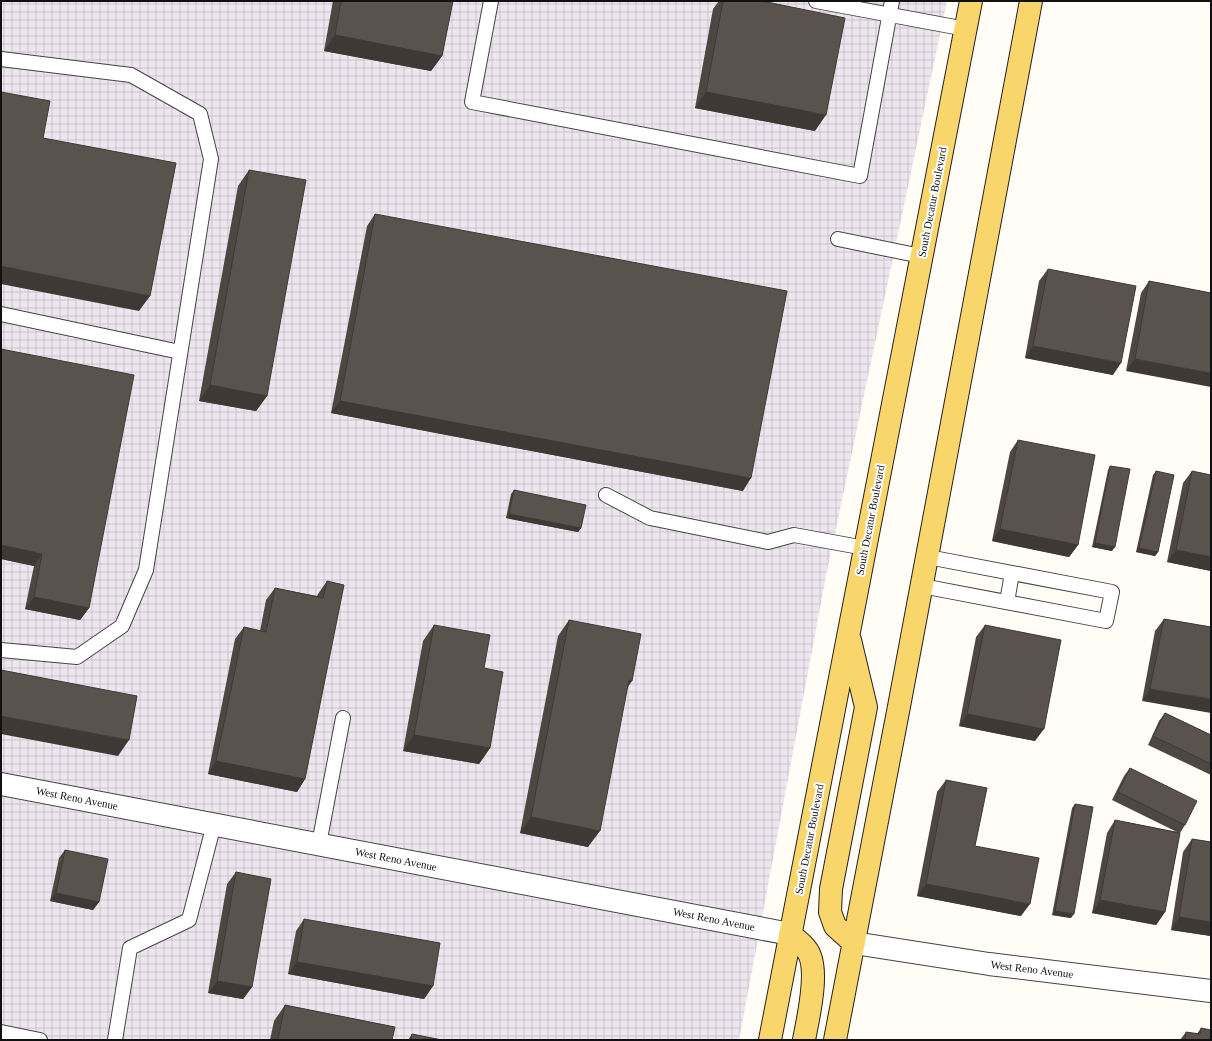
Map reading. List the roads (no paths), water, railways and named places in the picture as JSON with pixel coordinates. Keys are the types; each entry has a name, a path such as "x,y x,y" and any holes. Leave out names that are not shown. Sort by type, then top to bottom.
{"main road":[{"name":"South Decatur Boulevard","path":"770,1040 971,1"},
{"path":"835,1040 928,557 1031,1"},
{"path":"849,633 866,708 831,889 830,912 835,926 854,943"},
{"path":"790,934 807,949 812,963 813,982 804,1040"}],"street":[{"name":"West Reno Avenue","path":"1,784 790,934"},
{"name":"West Reno Avenue","path":"854,943 989,964 1211,991"}],"lane":[{"path":"491,1 472,102 860,176 892,8"},
{"path":"816,1 892,8 966,29"},
{"path":"1,60 131,75 200,114 210,159 146,570 122,626 77,657 1,650"},
{"path":"838,239 921,256"},
{"path":"1,314 180,352"},
{"path":"606,495 650,518 768,542 794,535 865,548"},
{"path":"922,586 1106,621 1112,592 928,557"},
{"path":"1007,602 1012,573"},
{"path":"319,844 343,718"},
{"path":"115,1040 130,948 189,920 214,824"},
{"path":"1,1032 40,1040"}]}
